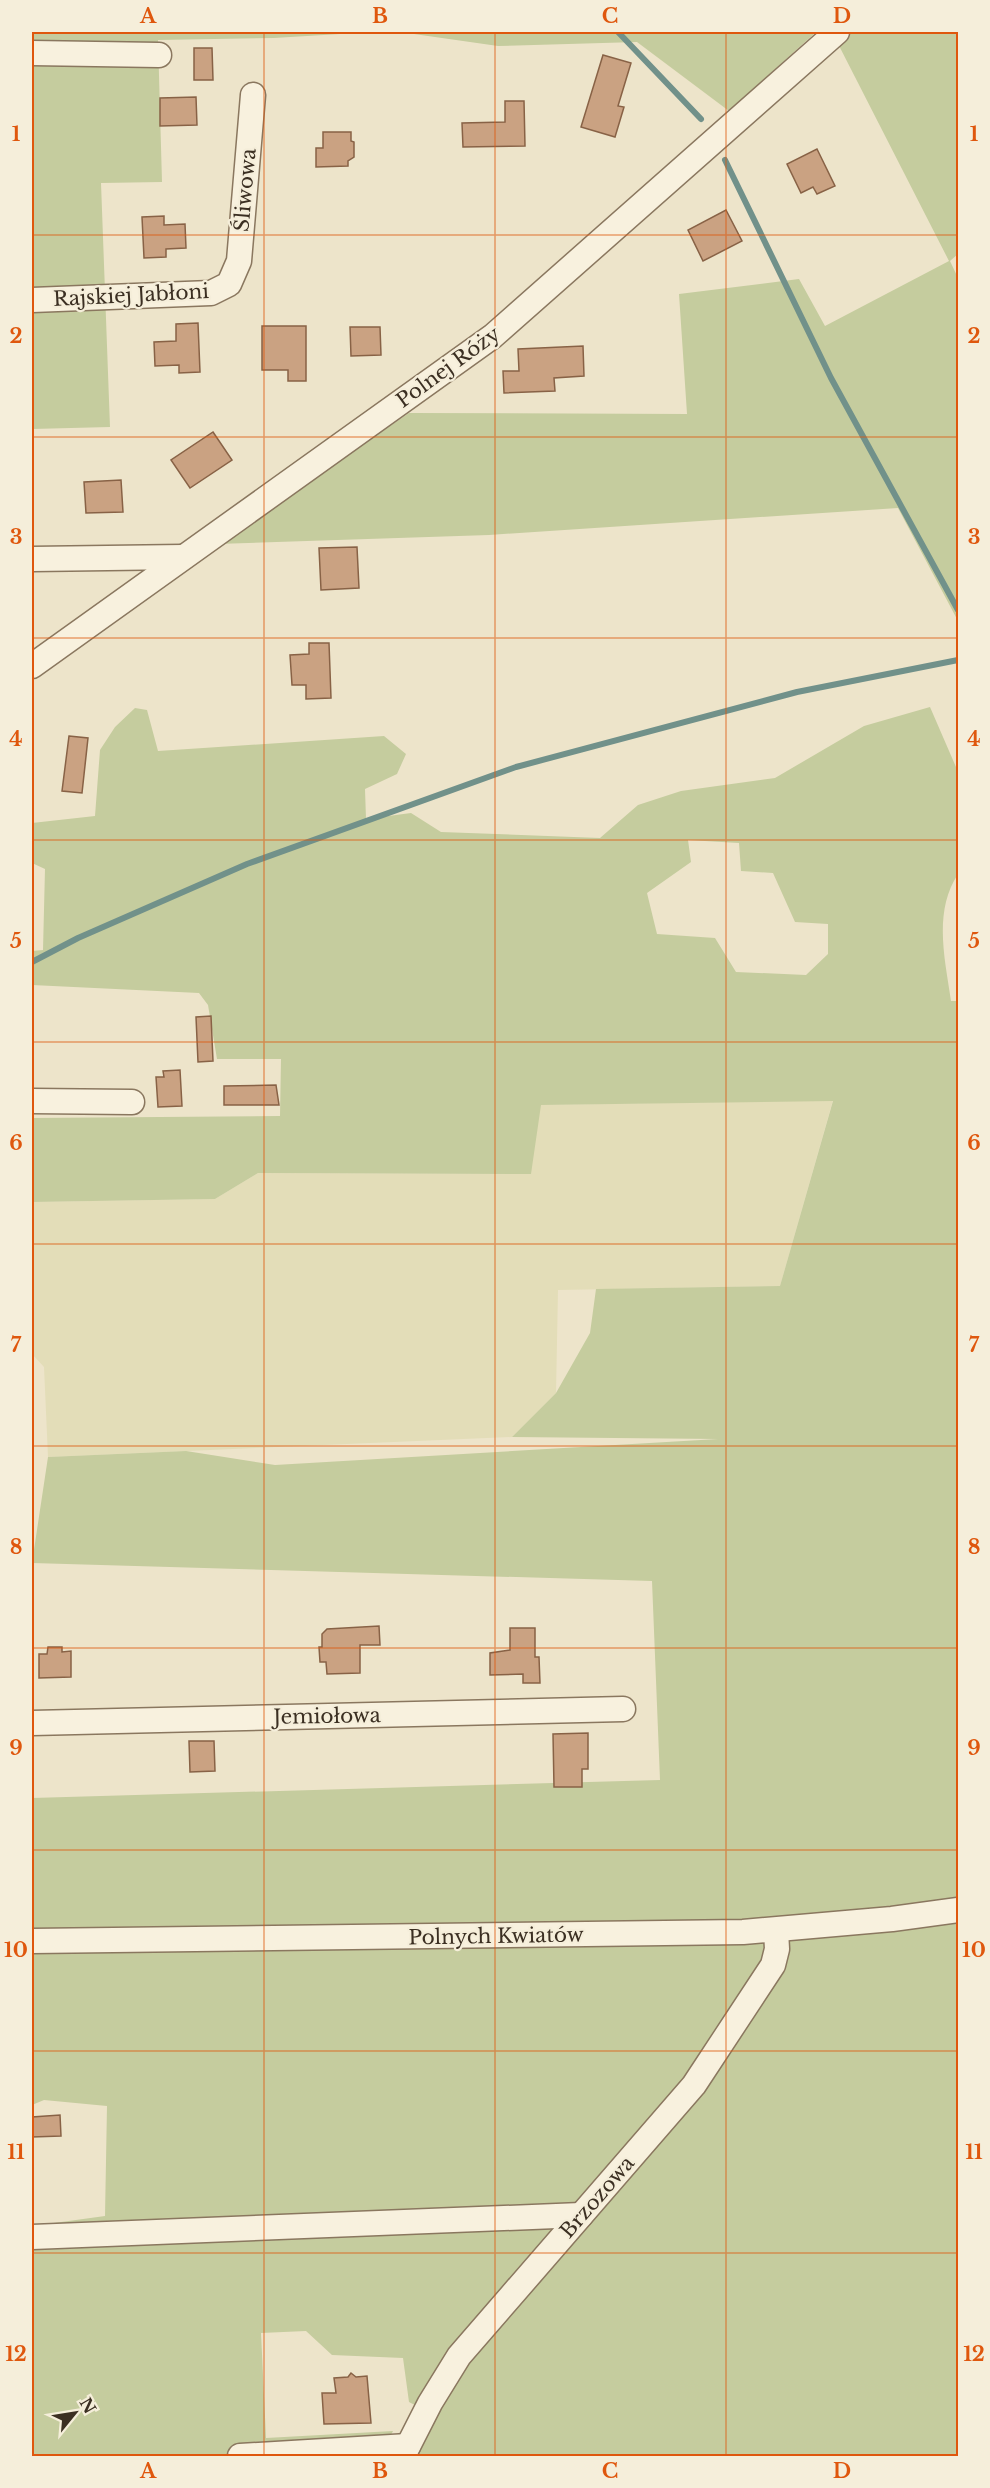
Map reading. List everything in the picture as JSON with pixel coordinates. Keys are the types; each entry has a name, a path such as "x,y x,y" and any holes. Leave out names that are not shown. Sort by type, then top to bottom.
{"street":[{"name":"Polnej Róży","path":"32,666 493,336 837,32"},
{"path":"32,53 159,55"},
{"name":"Śliwowa","path":"229,284 239,261 253,95"},
{"name":"Rajskiej Jabłoni","path":"32,300 211,293 229,284"},
{"path":"32,559 183,557"},
{"path":"32,1101 132,1102"},
{"name":"Jemiołowa","path":"32,1723 623,1709"},
{"name":"Polnych Kwiatów","path":"32,1941 776,1931 958,1910"},
{"name":"Brzozowa","path":"405,2451 430,2403 459,2356 694,2085 773,1965 777,1949 776,1931"},
{"path":"32,2237 581,2215"},
{"path":"240,2457 405,2451"}],"shaded area":[{"path":"833,1100 780,1286 558,1290 556,1393 512,1437 48,1457 44,1367 32,1354 32,1202 215,1199 258,1173 530,1174 540,1105"}],"green space":[{"path":"32,32 373,32 274,38 158,40 162,182 101,183 110,427 32,429"},
{"path":"400,32 816,32 729,111 637,42 498,46"},
{"path":"832,32 958,32 958,254 950,261 958,278 958,621 898,508 489,535 217,544 409,413 687,414 679,294 799,279 825,326 949,261"},
{"path":"930,707 956,767 958,767 958,874 950,889 946,904 943,936 951,1001 958,1001 958,2456 417,2456 436,2416 409,2402 403,2358 332,2355 306,2331 261,2333 266,2438 393,2431 380,2456 32,2456 32,2226 105,2216 107,2106 44,2100 32,2105 32,1798 660,1780 652,1581 32,1563 48,1457 186,1451 275,1465 718,1439 512,1437 556,1393 590,1333 596,1289 780,1286 833,1101 541,1105 531,1174 258,1173 215,1199 32,1202 32,1118 280,1116 281,1059 217,1059 208,1005 199,993 32,985 32,951 43,950 45,869 32,863 32,823 95,816 100,750 115,727 135,708 147,710 158,751 384,736 406,754 397,774 365,789 366,819 411,813 441,832 600,838 638,805 681,791 775,778 864,726","holes":["688,840 739,843 741,871 773,873 795,922 828,924 828,954 806,975 736,972 715,938 657,934 647,893 691,862"]}],"building":[{"path":"194,48 212,48 213,80 194,80"},
{"path":"603,55 631,63 618,106 624,107 615,137 581,127"},
{"path":"196,97 197,125 160,126 160,98"},
{"path":"505,101 524,101 525,146 463,147 462,123 505,122"},
{"path":"323,132 351,132 354,157 348,161 348,166 316,167 316,148 323,148"},
{"path":"817,149 835,186 817,194 813,187 801,193 787,164"},
{"path":"726,210 742,241 703,261 688,230"},
{"path":"164,216 164,225 185,224 186,248 166,249 166,257 144,258 142,217"},
{"path":"198,323 200,372 179,373 179,365 155,366 154,342 176,341 176,324"},
{"path":"262,326 306,326 306,381 288,381 288,370 262,370"},
{"path":"350,327 380,327 381,355 351,356"},
{"path":"583,346 584,376 554,378 555,391 504,393 503,371 519,371 518,349"},
{"path":"213,432 232,460 190,488 171,460"},
{"path":"121,480 123,512 86,513 84,482"},
{"path":"357,547 359,588 321,590 319,548"},
{"path":"309,643 329,643 331,698 306,699 306,685 292,685 290,655 309,654"},
{"path":"69,736 88,738 82,793 62,791"},
{"path":"211,1016 213,1061 198,1062 196,1017"},
{"path":"180,1070 182,1106 158,1107 156,1077 164,1077 163,1071"},
{"path":"276,1085 279,1105 224,1105 224,1086"},
{"path":"379,1626 380,1645 360,1645 360,1673 327,1674 326,1662 320,1662 319,1647 322,1647 322,1634 327,1629"},
{"path":"510,1628 535,1628 535,1657 539,1657 540,1683 523,1683 523,1674 490,1675 490,1653 510,1650"},
{"path":"48,1647 62,1647 62,1652 71,1651 71,1677 39,1678 39,1654 47,1654"},
{"path":"588,1733 588,1769 582,1769 582,1787 554,1787 553,1734"},
{"path":"189,1741 214,1741 215,1771 190,1772"},
{"path":"60,2115 61,2136 32,2137 32,2117"},
{"path":"351,2373 356,2377 367,2376 371,2423 324,2424 322,2393 336,2393 334,2378 348,2377"}],"waterway":[{"path":"618,32 701,119"},
{"path":"725,160 831,378 958,610"},
{"path":"32,962 78,938 247,864 516,767 797,692 958,660"}]}
